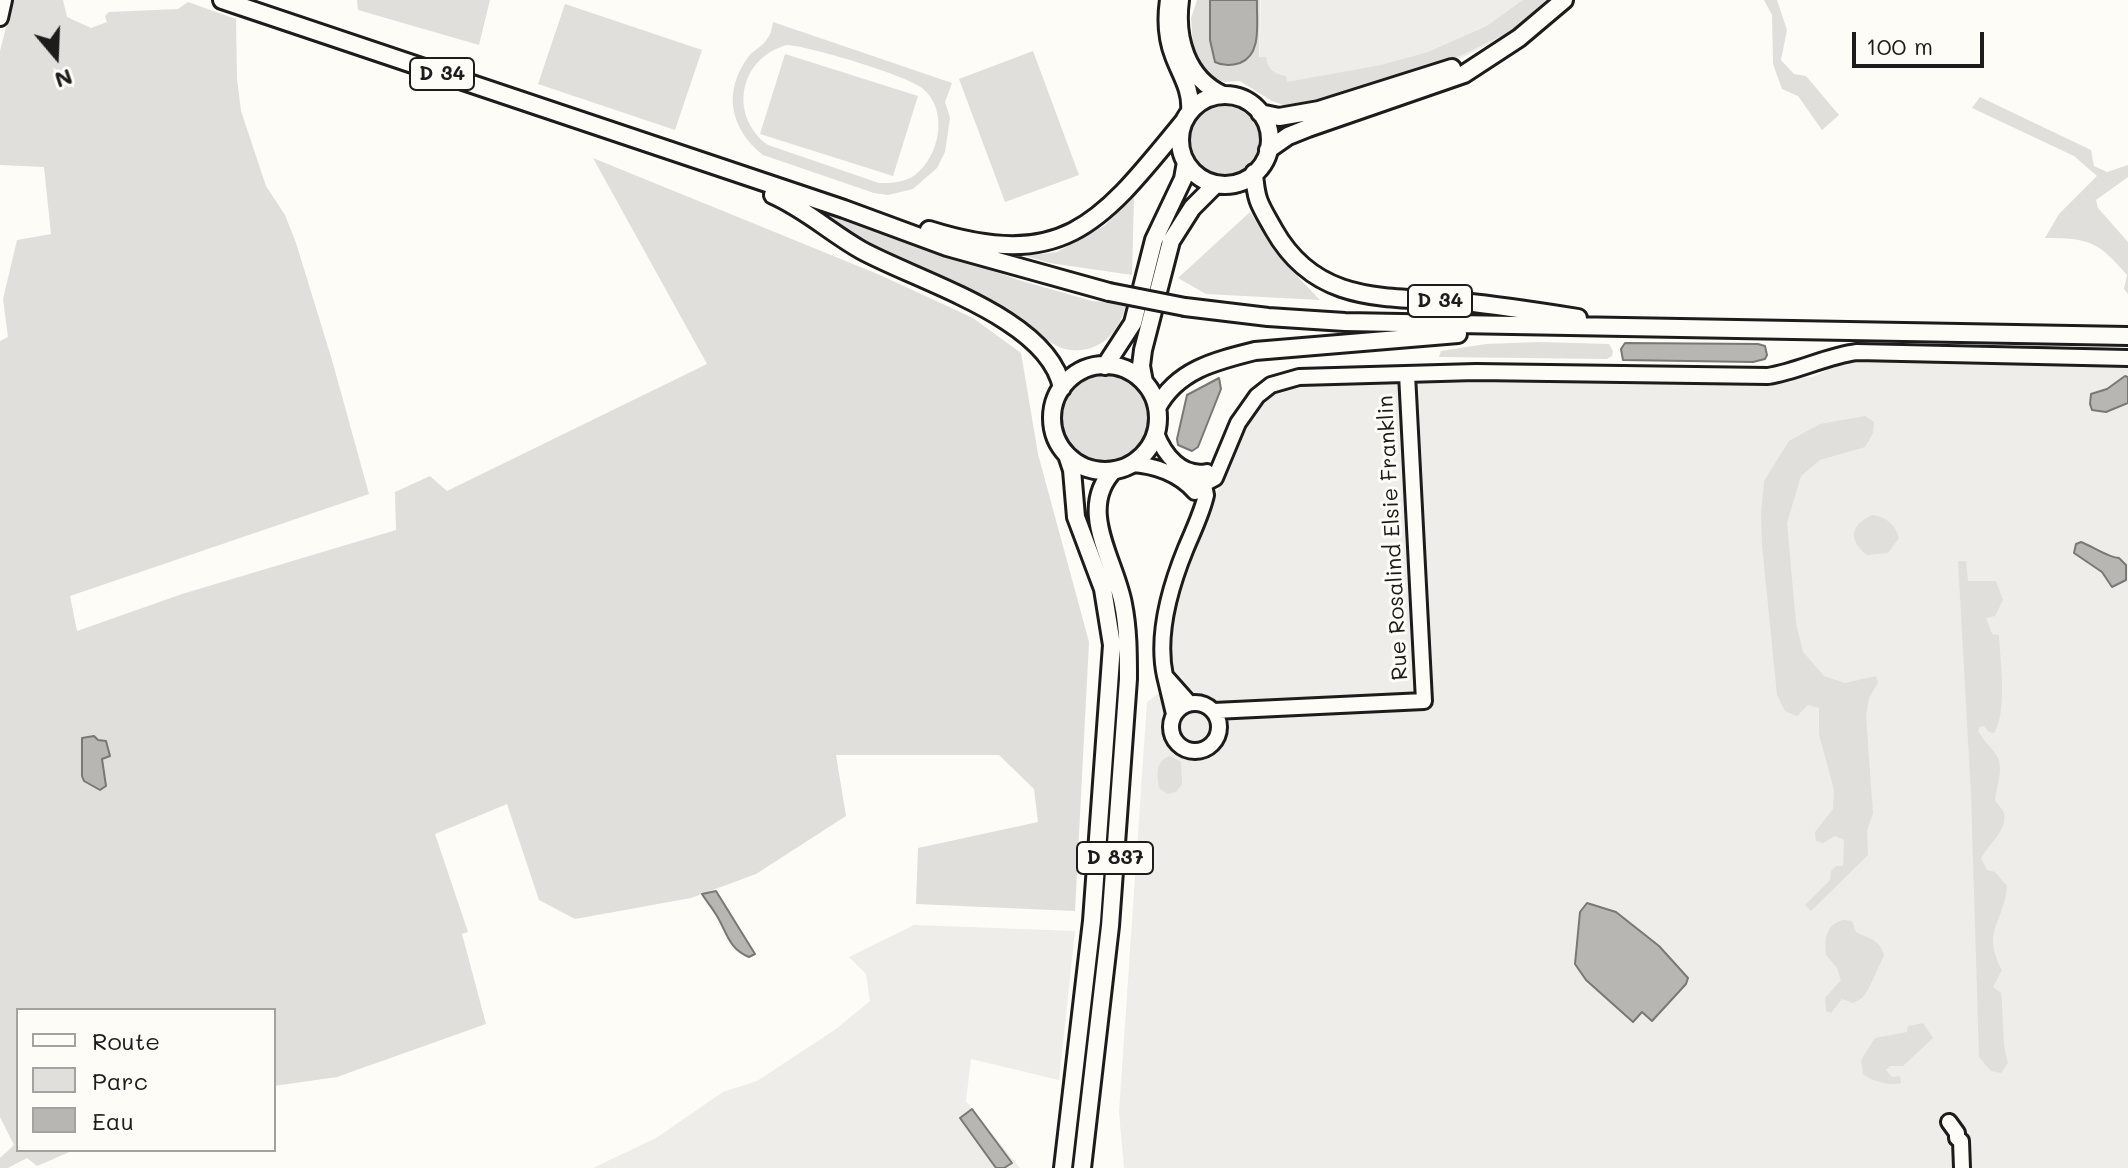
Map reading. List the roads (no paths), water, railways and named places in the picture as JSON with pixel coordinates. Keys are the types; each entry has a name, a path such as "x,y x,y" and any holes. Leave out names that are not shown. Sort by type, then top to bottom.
{"main road":[{"name":"D 34","path":"222,0 844,209 947,247 1109,292 1185,307 1345,322 2128,336"},
{"path":"1169,0 1168,31 1174,57 1189,93 1180,142 1186,162 1198,176 1216,184 1236,183 1254,173 1268,150 1298,132 1464,74 1519,38 1564,0"},
{"path":"1180,0 1180,36 1189,64 1203,84 1223,95 1244,99 1260,113 1269,131 1268,150"},
{"path":"1260,113 1279,117 1319,110 1499,52"},
{"path":"844,209 993,245 1026,246 1050,241 1073,232 1099,215 1187,116 1205,99 1223,95"},
{"path":"1105,366 1133,323 1154,240 1183,179 1186,162"},
{"path":"706,165 753,189 790,203 847,242 967,298 1007,323 1046,355 1058,371 1062,388"},
{"name":"D 34","path":"1254,173 1258,201 1291,257 1320,279 1342,290 1366,296 1486,304 1581,319 1655,321 1691,328"},
{"path":"1144,382 1126,370 1105,366 1078,373 1062,388 1055,401 1052,420 1056,439 1067,455 1088,468 1114,470 1131,464 1147,450 1156,433 1157,408 1144,382 1141,366 1168,249 1182,221 1216,184"},
{"path":"1157,408 1170,387 1188,375 1225,358 1255,351 1442,335 1659,333 1691,328"},
{"name":"D 837","path":"1063,1168 1093,907 1112,645 1103,589 1076,517 1072,470 1067,455"},
{"name":"D 837","path":"1082,1168 1110,926 1128,679 1128,640 1123,604 1096,518 1102,485 1114,470"}],"street":[{"path":"0,18 4,0"},
{"path":"1131,464 1157,467 1197,481 1215,478 1246,409 1271,385 1299,377 1476,372 1768,376 1840,354 2128,358"},
{"name":"Rue Rosalind Elsie Franklin","path":"1214,711 1424,701 1407,374"},
{"path":"1156,433 1161,446 1197,481 1201,510 1178,567 1168,603 1163,646 1165,676 1174,714 1170,727 1172,736 1182,748 1195,751 1206,749 1217,738 1219,721 1214,711 1201,703 1189,703 1174,714"},
{"path":"1165,676 1189,703"},
{"path":"1949,1122 1961,1141 1962,1168"}],"water":[{"path":"1210,0 1257,0 1255,45 1247,59 1240,63 1227,65 1215,62 1210,40"},
{"path":"1625,343 1758,344 1765,346 1767,355 1765,359 1753,362 1623,360 1621,349"},
{"path":"2128,377 2128,403 2106,412 2092,410 2091,394 2107,389"},
{"path":"1219,378 1221,389 1198,447 1192,451 1178,445 1187,395"},
{"path":"2081,542 2119,558 2126,565 2126,580 2112,587 2102,572 2074,553 2076,544"},
{"path":"94,736 106,741 110,756 102,759 106,786 100,790 84,781 82,776 82,738"},
{"path":"716,891 755,954 749,957 742,954 729,940 702,894"},
{"path":"1587,903 1616,912 1659,946 1688,978 1652,1021 1642,1012 1633,1022 1586,980 1575,964 1580,912"},
{"path":"972,1109 1012,1163 996,1168 960,1118"}]}
